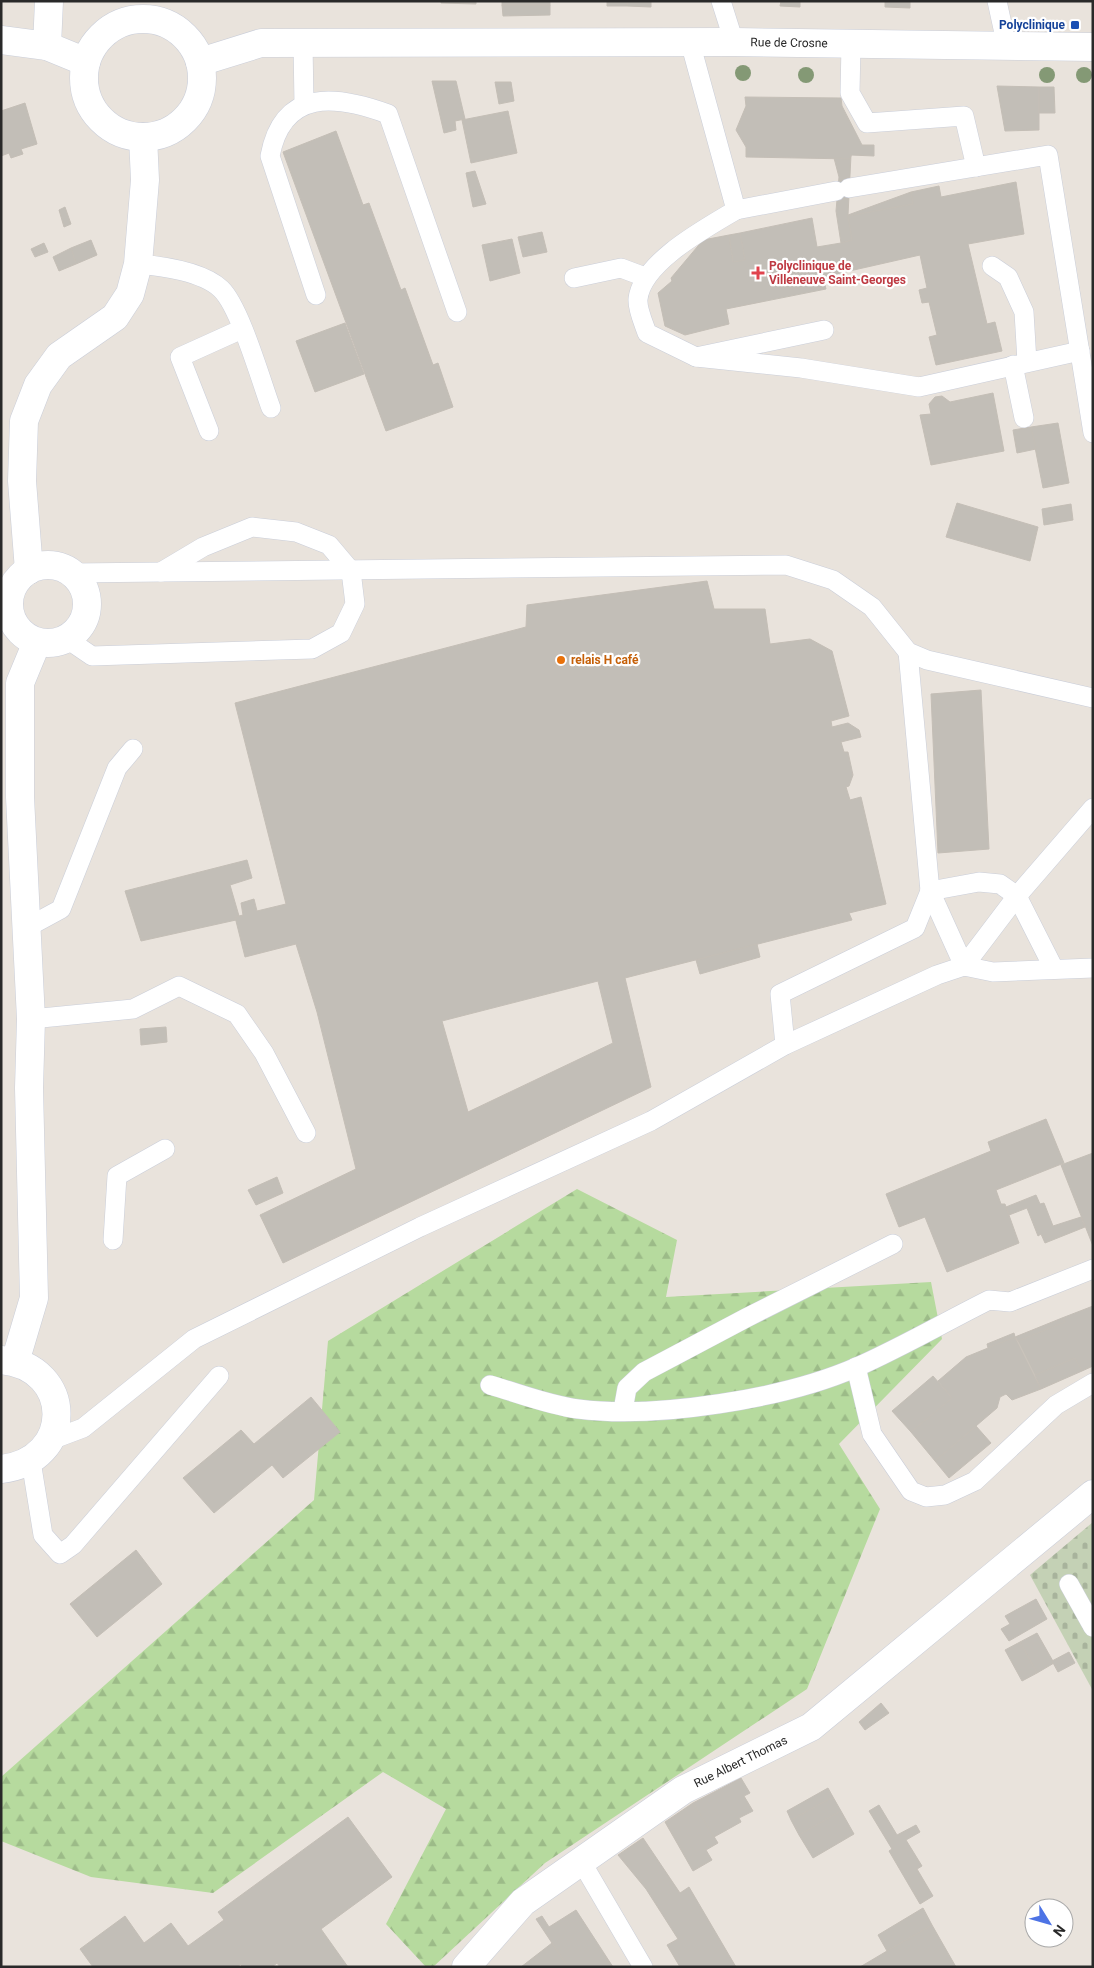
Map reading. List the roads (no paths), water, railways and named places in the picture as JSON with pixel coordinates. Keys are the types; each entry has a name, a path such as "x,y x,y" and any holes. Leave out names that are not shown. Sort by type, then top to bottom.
{"street":[{"path":"46,46 49,1"},
{"path":"144,18 162,21 180,30 192,45 200,62 203,80 199,98 190,114 177,126 161,134 143,137 125,134 96,113 88,98 84,80 86,62 94,44 107,30 125,21 144,18"},
{"path":"1,40 46,46 86,62"},
{"name":"Rue de Crosne","path":"200,62 261,42 734,42 1093,47"},
{"path":"30,570 22,481 24,420 38,385 59,356 115,317 130,294 138,264 145,180 143,137"},
{"path":"52,565 73,573 82,583 86,595 87,608 84,620 77,631 67,639 47,644 37,642 19,631 13,623 9,611 12,587 19,577 40,566 52,565"},
{"path":"1,1469 17,1467 31,1461 51,1440 56,1424 57,1408 52,1392 43,1378 30,1368 8,1361 34,1298 29,1088 30,1019 20,796 20,683 37,642"},
{"name":"Rue Albert Thomas","path":"466,1967 523,1902 683,1790 811,1727 1093,1494"}],"lane":[{"path":"721,1 734,42"},
{"path":"996,1 1008,47"},
{"path":"303,42 304,105"},
{"path":"690,42 736,210"},
{"path":"850,45 850,93 867,123 964,116 976,167"},
{"path":"316,295 270,156 273,137 282,122 304,105 323,101 358,103 388,114 457,312"},
{"path":"1080,351 919,387 801,368 696,357 647,333 638,300 645,277 685,241 736,210 1048,155 1080,351 1093,432"},
{"path":"138,264 171,267 220,288 234,306 271,408"},
{"path":"992,266 1008,277 1024,312 1020,364 1024,418"},
{"path":"574,278 621,268 645,277"},
{"path":"208,431 180,356 242,329"},
{"path":"696,357 824,330"},
{"path":"67,639 92,656 312,649 341,633 354,604 351,571 328,546 296,532 252,527 203,547 160,572"},
{"path":"73,573 786,565 833,580 872,607 908,652 927,660 1093,698"},
{"path":"908,652 930,891 964,966"},
{"path":"26,928 61,909 117,768 132,750"},
{"path":"964,966 1017,896 1093,808"},
{"path":"930,891 979,882 1000,884 1017,896 1054,969"},
{"path":"785,1045 780,994 915,928 930,891"},
{"path":"51,1440 83,1428 194,1339 420,1227 651,1121 785,1045 936,975 964,966 993,972 1093,968"},
{"path":"30,1019 133,1009 179,986 237,1014 264,1053 306,1132"},
{"path":"113,1240 117,1176 164,1149"},
{"path":"623,1410 627,1388 644,1372 746,1318 894,1244"},
{"path":"490,1385 577,1409 658,1412 723,1402 789,1389 856,1367 989,1300 1010,1302 1093,1269"},
{"path":"856,1367 872,1434 911,1491 926,1497 945,1495 975,1482 1056,1405 1093,1383"},
{"path":"31,1461 43,1535 60,1554 73,1545 219,1376"},
{"path":"1069,1584 1093,1627"},
{"path":"581,1861 643,1967"}],"place":[{"name":"Polyclinique","path":"1075,25"},
{"name":"Polyclinique de Villeneuve Saint-Georges","path":"758,273"},
{"name":"relais H café","path":"561,660"}]}
